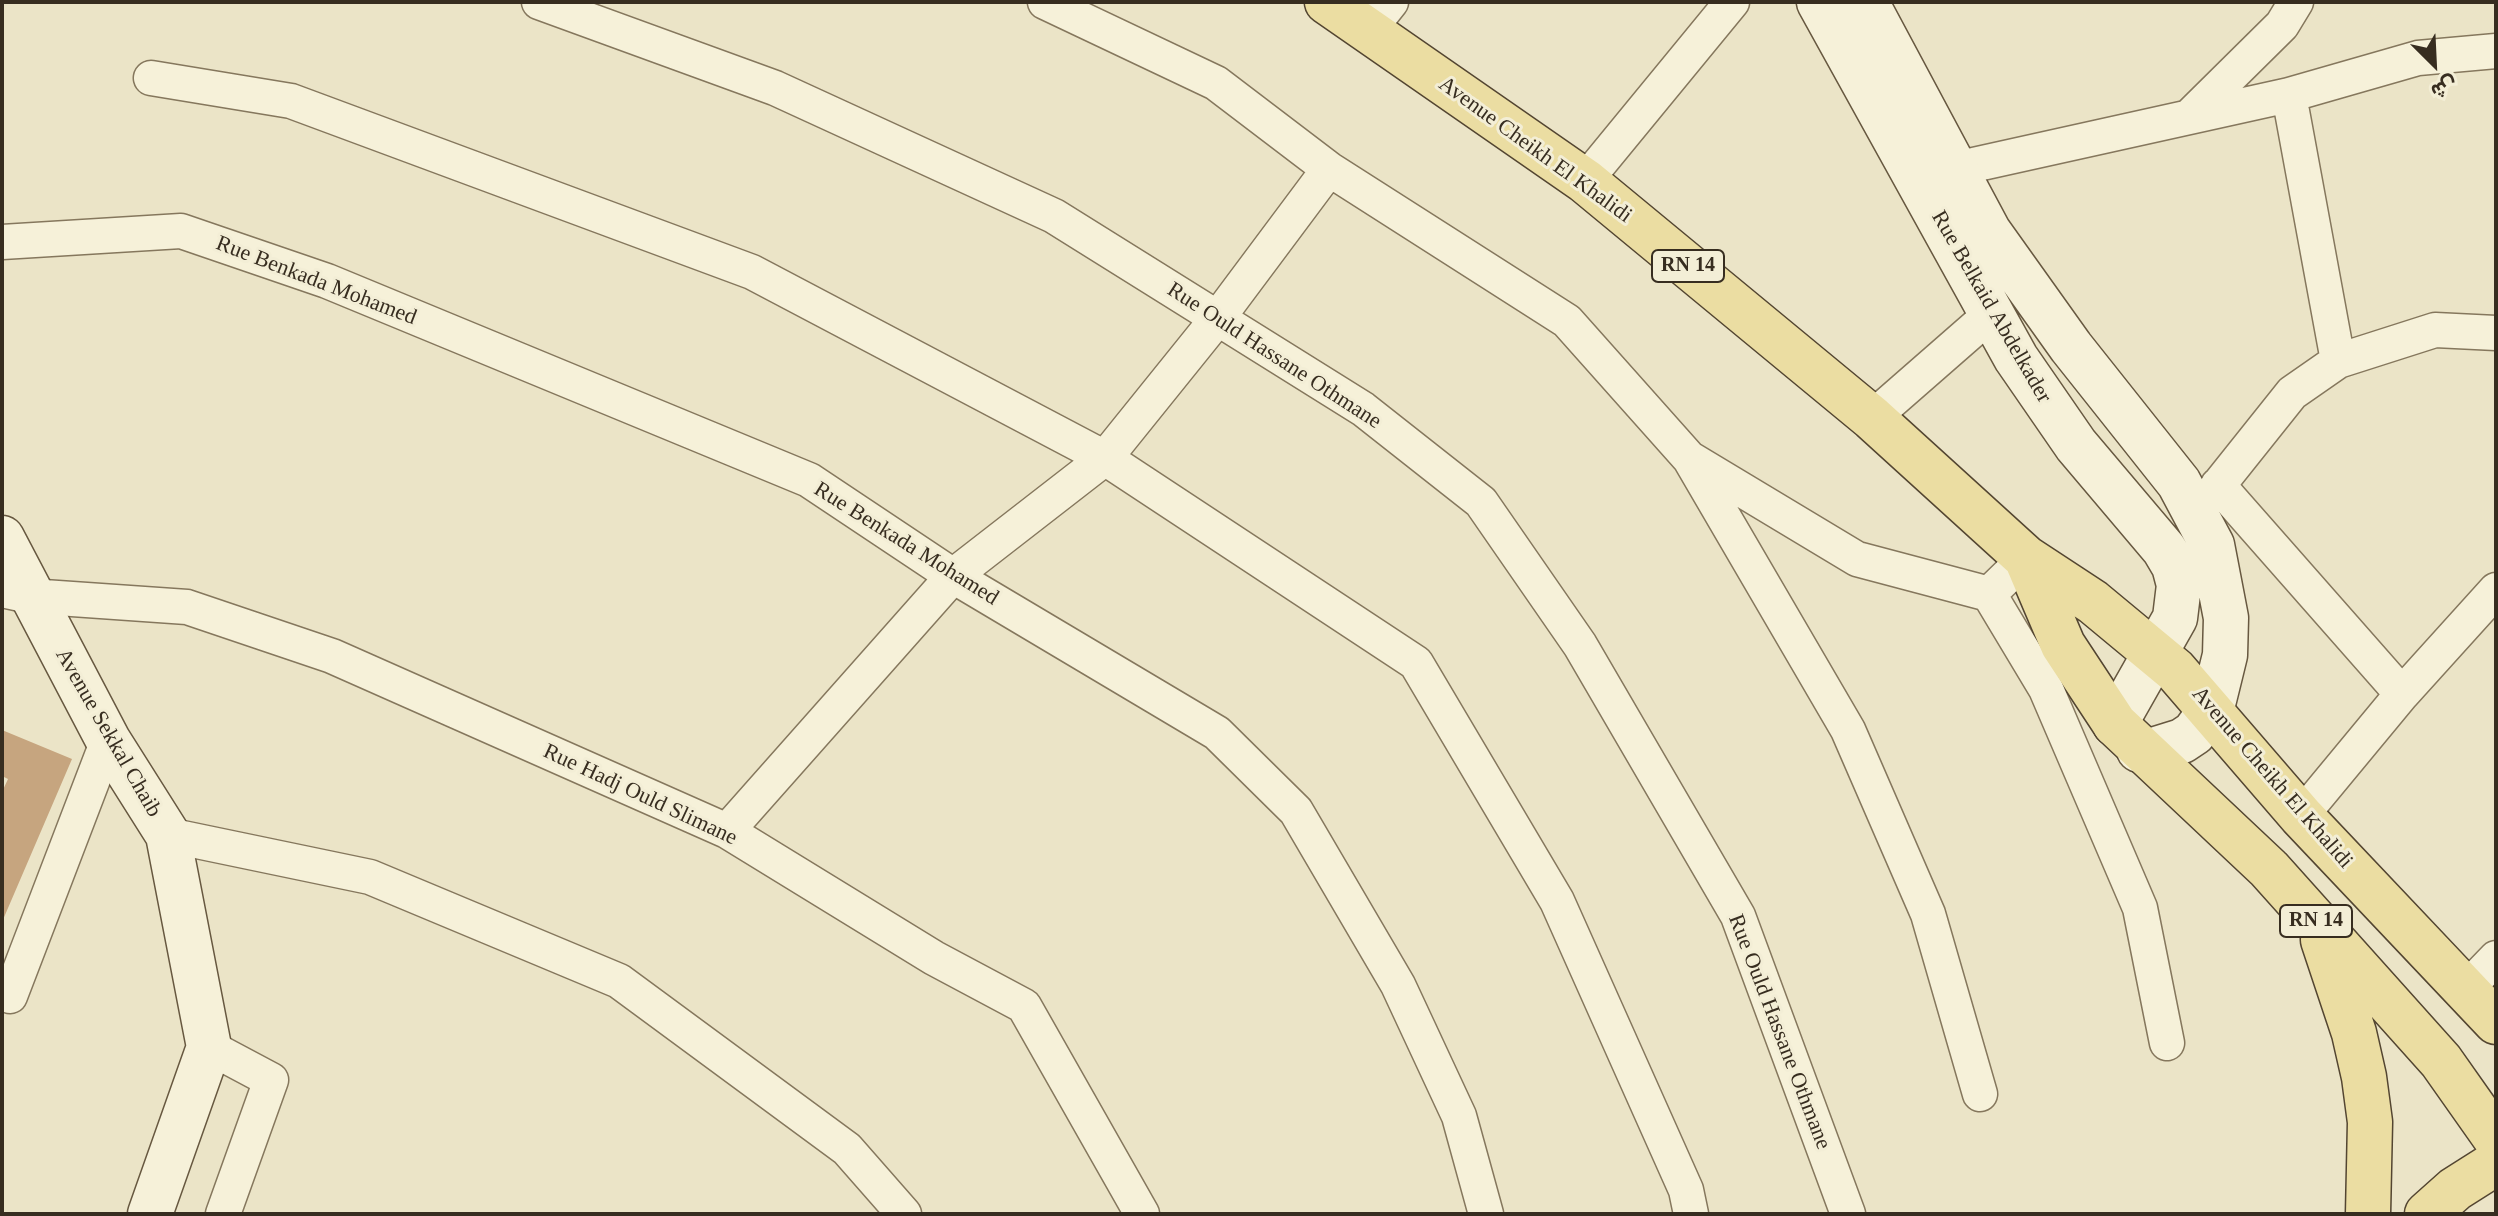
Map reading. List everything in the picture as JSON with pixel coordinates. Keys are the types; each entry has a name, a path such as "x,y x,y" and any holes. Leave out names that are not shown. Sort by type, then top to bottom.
{"main road":[{"name":"Avenue Cheikh El Khalidi","path":"1327,2 1380,16 1872,418 2026,558 2093,602 2155,653 2212,708 2301,816 2496,1022"},
{"name":"Avenue Cheikh El Khalidi","path":"2026,558 2063,645 2127,737 2243,841 2441,1061 2496,1139"},
{"path":"2318,923 2354,1033 2364,1077 2371,1152 2368,1214"},
{"path":"2427,1214 2455,1189 2496,1163"}],"street":[{"name":"Rue Ould Hassane Othmane","path":"539,2 775,88 1054,216 1363,409 1481,502 1580,645 1738,916 1848,1214"},
{"path":"1045,2 1216,83 1329,169 1567,321 1689,458 1848,730 1928,914 1980,1094"},
{"path":"1585,181 1732,2"},
{"name":"Rue Belkaid Abdelkader","path":"1819,2 1991,314 2042,400 2174,566 2179,602 2175,618 2155,653 2127,737"},
{"path":"2192,114 2282,25 2296,2"},
{"path":"1871,4 1989,232 2023,282 2179,483 2207,498 2402,694"},
{"path":"1955,169 2192,114 2289,95 2418,58 2496,51"},
{"path":"151,78 291,101 752,272 1105,458 1416,663 1557,901 1686,1190 1691,1214"},
{"path":"2289,95 2338,361"},
{"path":"727,831 953,576 1105,458 1217,319 1329,169"},
{"name":"Rue Benkada Mohamed","path":"2,242 181,231 327,281 809,480 953,576 1217,733 1296,811 1404,998 1459,1116 1486,1214"},
{"path":"1872,418 1991,314"},
{"path":"2127,737 2153,750 2182,741 2194,733 2212,708 2225,655 2226,618 2207,498 2292,393 2338,361 2435,330 2496,333"},
{"path":"1689,458 1857,559 1989,594 2046,689 2140,908 2167,1043"},
{"name":"Avenue Sekkal Chaib","path":"2,538 16,593 168,835 209,1047"},
{"path":"1989,594 2026,558"},
{"path":"2301,816 2402,694 2496,590"},
{"name":"Rue Hadj Ould Slimane","path":"16,593 187,607 260,631 332,656 727,831 934,958 1024,1006 1142,1214"},
{"path":"5,1000 108,740"},
{"path":"168,835 370,877 619,981 847,1149 904,1214"},
{"path":"2466,989 2496,958"},
{"path":"150,1214 209,1047 271,1080 223,1214"}],"building":[{"path":"2,730 72,759 2,922 2,792 8,779 2,776"}]}
